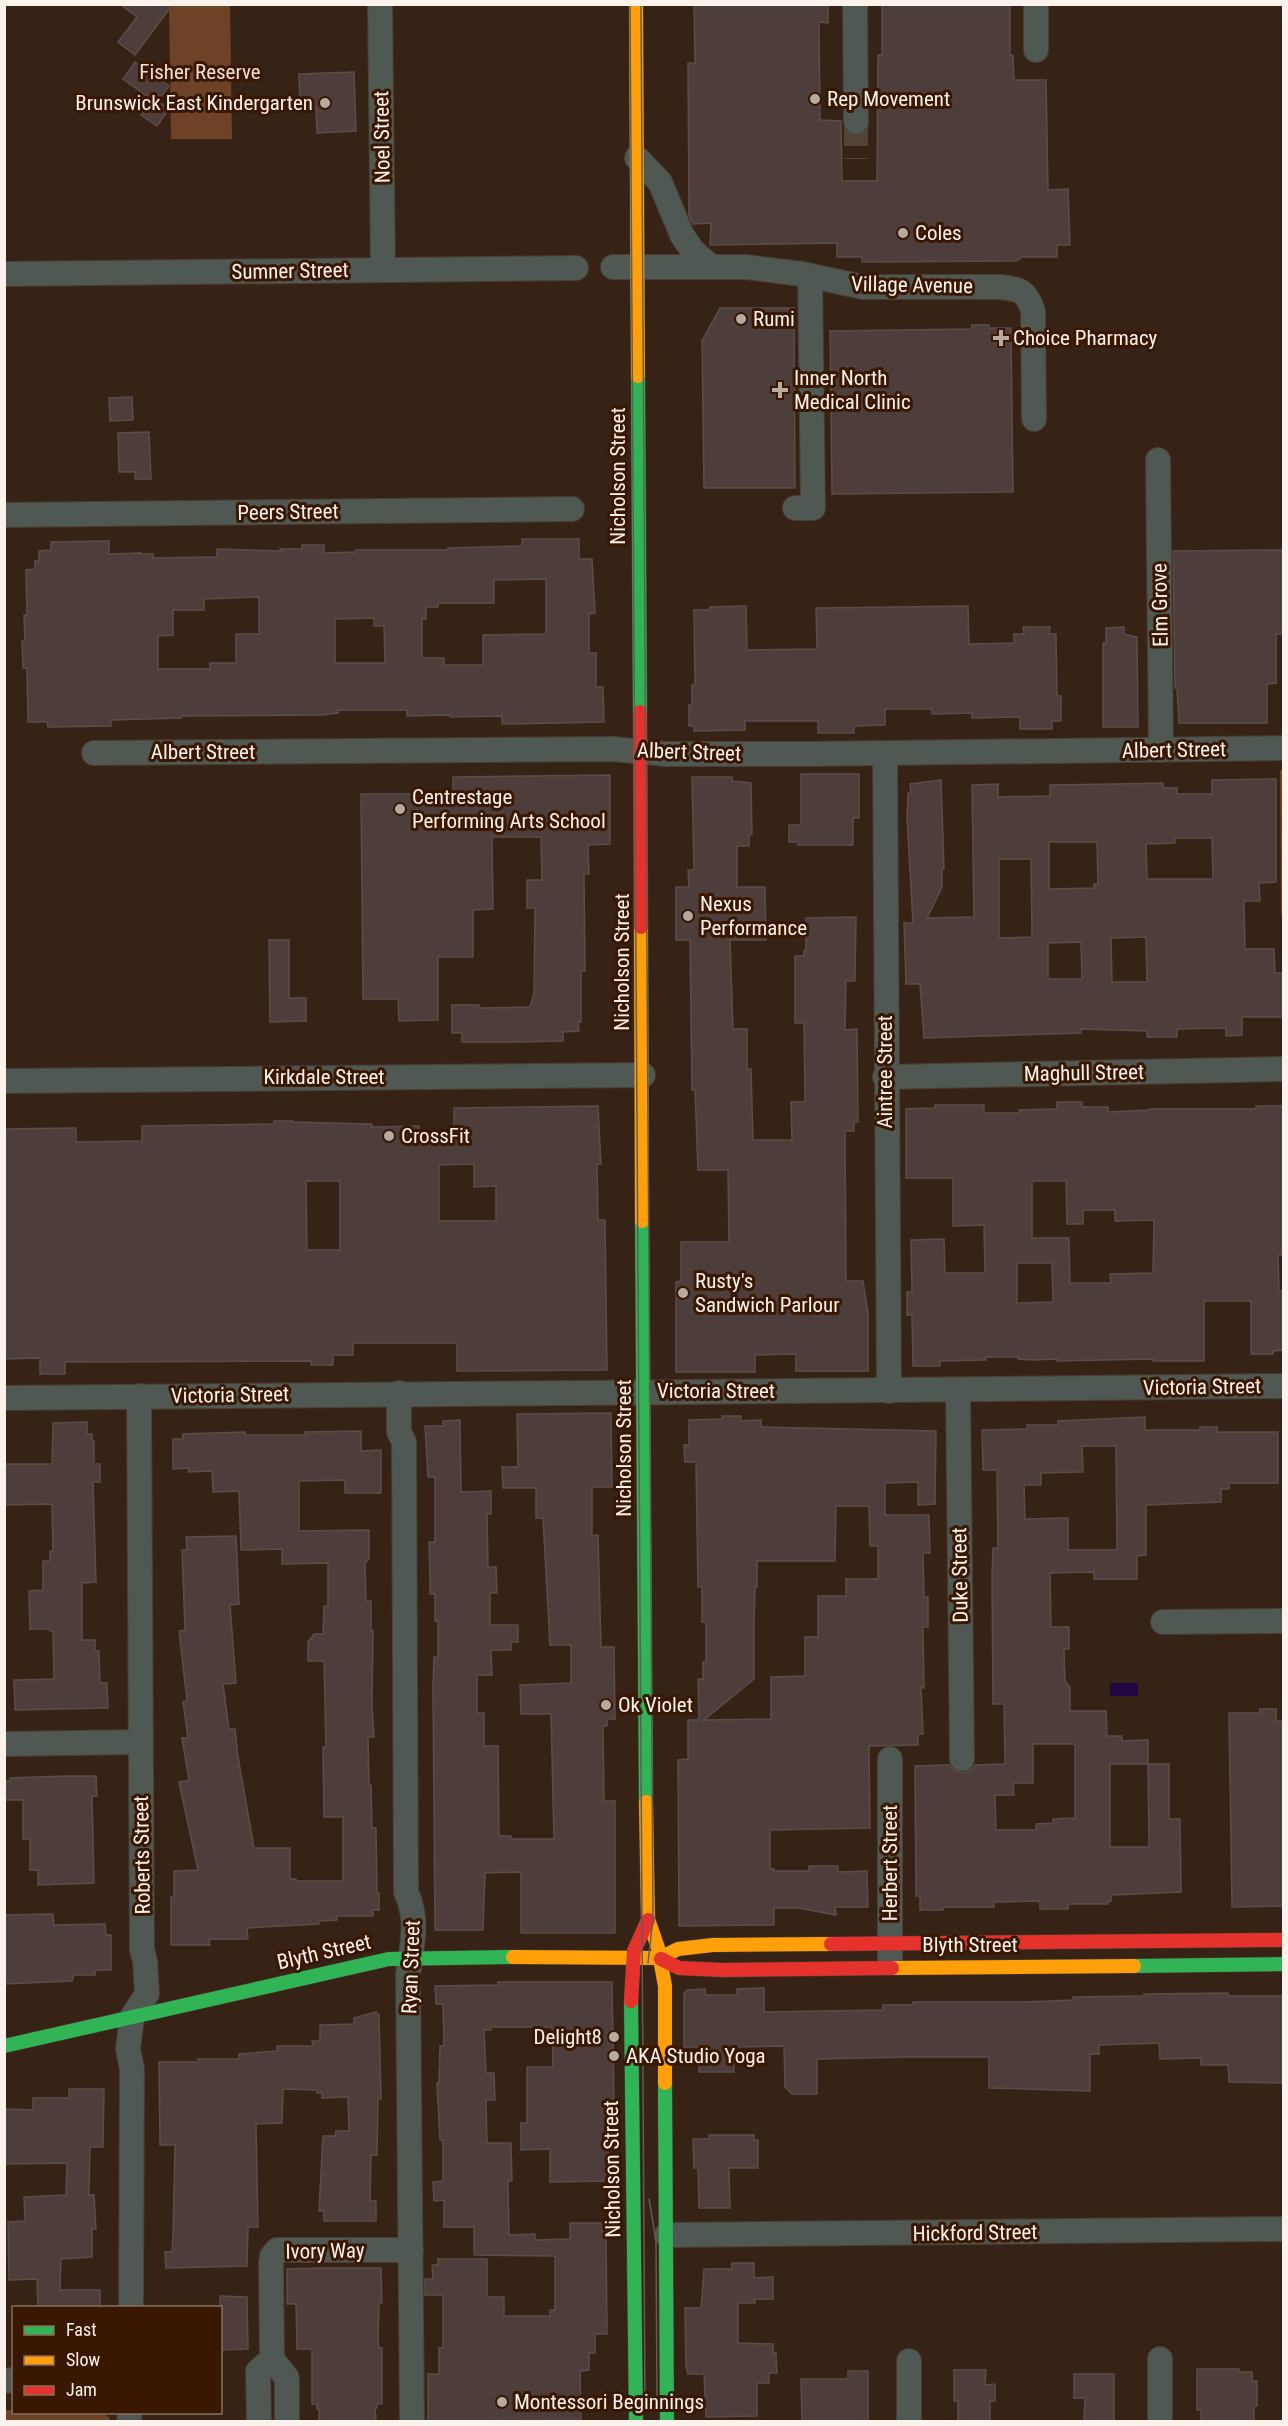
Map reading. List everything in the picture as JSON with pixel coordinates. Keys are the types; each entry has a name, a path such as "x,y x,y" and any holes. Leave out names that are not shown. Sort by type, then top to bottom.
{"main road":[{"name":"Nicholson Street","path":"636,4 648,1920 660,1958 665,1986 667,2421"},
{"name":"Nicholson Street","path":"636,2421 631,2002 633,1957 648,1920"},
{"name":"Blyth Street","path":"660,1958 672,1966 687,1969 890,1955 1284,1940"},
{"name":"Blyth Street","path":"4,2046 389,1959 660,1958 678,1949 713,1945 890,1955 1284,1964"}],"street":[{"name":"Noel Street","path":"380,4 383,270"},
{"path":"855,4 856,122"},
{"path":"1036,4 1036,50"},
{"path":"637,159 660,182 682,235 692,250 710,266"},
{"name":"Village Avenue","path":"638,267 710,266 767,269 862,287 1000,286 1017,288 1028,296 1033,310 1034,419"},
{"path":"613,267 638,267"},
{"name":"Sumner Street","path":"4,274 576,268"},
{"path":"795,508 813,508 810,276"},
{"name":"Elm Grove","path":"1158,459 1161,750"},
{"name":"Peers Street","path":"4,515 572,509"},
{"name":"Albert Street","path":"94,753 614,749 669,754 1284,748"},
{"name":"Aintree Street","path":"885,753 885,1077 889,1391"},
{"name":"Maghull Street","path":"885,1077 1284,1069"},
{"name":"Kirkdale Street","path":"4,1081 643,1075"},
{"name":"Victoria Street","path":"4,1398 1284,1386"},
{"name":"Duke Street","path":"958,1390 962,1759"},
{"name":"Ryan Street","path":"404,1393 410,1432 404,1443 406,1892 413,1906 414,1941 408,1982 412,2421"},
{"name":"Roberts Street","path":"131,2306 132,2069 128,2049 132,2017 147,1994 142,1950 139,1396"},
{"path":"1163,1622 1284,1621"},
{"path":"4,1744 140,1742"},
{"name":"Herbert Street","path":"890,1759 890,1955"},
{"name":"Hickford Street","path":"666,2235 1284,2229"},
{"name":"Ivory Way","path":"272,2359 271,2262 277,2250 411,2250"},
{"path":"259,2421 258,2371 272,2359 287,2378 287,2421"},
{"path":"1160,2360 1160,2421"},
{"path":"909,2361 909,2421"}],"green space":[{"name":"Fisher Reserve","path":"169,5 230,5 232,139 171,139"},
{"path":"1280,770 1284,770 1284,915 1281,915"},
{"path":"4,2410 12,2410 12,2414 104,2414 110,2418 109,2421 5,2421"}],"shaded area":[{"path":"1110,1683 1138,1683 1138,1696 1110,1696"}],"building":[{"path":"120,4 173,4 135,55 118,42 137,17"},
{"path":"694,4 828,4 828,23 819,22 820,120 841,121 842,181 877,181 878,55 882,55 882,4 1010,4 1010,55 1013,55 1014,80 1046,80 1048,190 1068,189 1070,245 1057,245 1057,257 1022,257 1016,261 862,262 862,257 837,257 837,243 710,245 711,223 693,224 689,215 688,63 695,63"},
{"path":"135,62 169,86 158,101 169,109 157,126 141,115 152,100 123,79"},
{"name":"Brunswick East Kindergarten","path":"354,72 356,131 317,133 316,108 300,108 299,74"},
{"path":"720,308 794,308 795,488 704,488 702,341"},
{"path":"972,325 1011,328 1013,492 832,494 830,331 972,329"},
{"path":"132,397 133,420 110,421 109,398"},
{"path":"149,432 151,479 135,479 135,472 119,472 118,433"},
{"path":"522,539 579,539 579,559 592,559 595,613 589,614 589,653 596,653 596,687 603,687 604,722 502,724 502,716 407,716 407,710 338,710 338,713 322,715 181,716 181,718 111,720 111,726 48,727 47,722 28,722 27,668 23,668 22,641 25,641 24,615 27,615 26,570 35,569 35,561 39,561 39,551 51,550 51,542 109,541 109,554 153,554 153,558 217,557 217,549 281,551 280,549 302,549 302,545 324,545 324,553 356,552 356,550 448,550 448,548 522,546","holes":["546,579 546,634 483,635 483,665 444,665 444,658 422,658 422,619 426,619 426,607 438,607 438,603 494,603 494,580","259,597 259,634 236,634 236,663 210,663 210,669 158,669 158,636 173,635 173,610 204,610 204,599","374,618 374,626 384,626 385,663 335,663 335,619"]},
{"path":"1284,550 1284,634 1276,634 1276,683 1267,684 1267,723 1179,723 1177,688 1175,688 1173,551"},
{"path":"746,606 747,650 817,649 816,608 968,606 969,644 1014,643 1014,634 1024,634 1023,627 1050,627 1049,634 1056,634 1057,696 1061,696 1061,721 1052,721 1052,729 1020,729 1020,717 972,718 972,713 932,714 932,709 885,709 885,725 854,726 854,733 818,733 818,721 745,721 745,730 694,731 694,726 689,726 689,705 692,704 692,685 695,685 694,610"},
{"path":"1124,627 1124,634 1137,637 1138,727 1103,727 1103,643 1106,643 1106,628"},
{"path":"801,774 859,774 859,818 853,818 853,845 798,845 798,842 789,842 789,825 801,825"},
{"path":"610,775 610,844 588,845 589,874 584,874 585,971 581,971 579,1031 563,1032 563,1041 516,1042 462,1042 462,1033 452,1033 452,1005 479,1005 479,1008 530,1007 534,994 535,908 527,908 527,880 542,880 541,837 492,837 493,909 473,910 473,957 438,957 438,1020 399,1021 398,999 363,999 361,794 453,794 453,777"},
{"path":"692,777 732,777 732,781 751,783 752,834 749,835 749,846 737,846 737,887 765,887 766,940 730,940 733,1029 747,1029 747,1069 751,1069 753,1140 792,1140 791,1102 805,1102 804,1023 795,1023 795,956 804,956 804,950 806,950 806,918 856,917 855,981 846,981 845,1030 857,1029 858,1122 854,1122 854,1131 845,1131 846,1281 863,1281 868,1313 868,1371 796,1371 796,1354 755,1355 755,1372 676,1372 676,1282 681,1281 681,1242 729,1242 728,1170 698,1170 695,1090 692,1090 690,940 676,940 676,887 689,887 688,870 694,870"},
{"path":"1276,779 1276,882 1259,883 1260,901 1244,901 1245,949 1274,949 1275,973 1284,973 1284,1017 1242,1017 1242,1035 1226,1036 1226,1028 1177,1029 1177,1037 1147,1037 1147,1031 1081,1029 1081,1033 924,1038 920,984 906,984 904,923 913,923 907,818 910,784 941,780 944,869 942,869 942,887 927,918 974,917 972,785 998,784 998,797 1050,796 1050,785 1163,783 1163,788 1177,788 1177,794 1212,794 1212,780","holes":["1175,838 1212,838 1213,879 1147,879 1146,844 1175,843","1049,842 1097,842 1098,884 1094,884 1094,888 1049,889","999,859 1031,859 1032,937 999,938","1146,937 1147,982 1112,982 1111,938","1081,942 1082,979 1048,979 1048,943"]},
{"path":"269,940 289,940 289,998 306,998 306,1021 270,1022"},
{"path":"1057,1102 1082,1102 1082,1107 1108,1107 1108,1112 1150,1109 1256,1109 1256,1106 1284,1106 1284,1255 1278,1255 1279,1291 1284,1291 1284,1350 1273,1351 1273,1354 1251,1354 1251,1301 1204,1301 1204,1361 1153,1361 1153,1359 1057,1361 1057,1359 986,1357 986,1360 940,1361 940,1366 913,1366 912,1315 907,1315 907,1292 912,1292 911,1240 944,1239 945,1273 985,1273 984,1225 953,1226 953,1178 906,1178 906,1109 935,1108 935,1105 984,1105 984,1113 1019,1113 1019,1110 1057,1109","holes":["1032,1181 1066,1181 1067,1224 1083,1224 1083,1210 1115,1210 1115,1221 1154,1220 1153,1273 1110,1274 1111,1283 1070,1283 1069,1238 1032,1238","1017,1263 1052,1263 1053,1302 1017,1303"]},
{"path":"598,1106 601,1164 597,1164 598,1220 605,1220 607,1370 457,1371 457,1343 353,1343 353,1355 333,1355 333,1365 311,1365 311,1361 65,1362 65,1374 40,1374 40,1358 4,1359 4,1129 76,1128 76,1142 142,1141 142,1126 274,1124 274,1121 293,1121 372,1124 371,1127 419,1126 419,1134 422,1134 422,1138 454,1138 454,1108","holes":["474,1164 474,1187 496,1186 496,1221 439,1221 439,1165","306,1181 340,1181 340,1250 307,1250"]},
{"path":"611,1413 612,1487 592,1487 592,1536 598,1535 601,1647 614,1647 615,1719 607,1719 607,1726 603,1726 604,1801 615,1801 615,1933 521,1933 521,1872 485,1873 483,1930 435,1930 433,1687 434,1657 438,1657 438,1621 435,1621 435,1594 430,1594 429,1542 435,1542 435,1477 428,1477 425,1426 443,1426 443,1421 460,1420 461,1492 491,1491 491,1514 487,1514 488,1567 496,1567 497,1593 490,1593 490,1625 518,1625 518,1642 511,1642 511,1650 491,1650 492,1675 477,1675 477,1713 484,1713 484,1746 498,1746 499,1836 511,1836 511,1839 554,1839 551,1714 521,1714 520,1685 571,1683 571,1645 550,1645 543,1518 536,1518 536,1488 503,1488 502,1467 518,1467 517,1414"},
{"path":"722,1416 741,1416 741,1421 761,1420 761,1427 936,1431 935,1504 918,1505 918,1482 885,1483 885,1515 929,1515 930,1553 923,1553 924,1597 928,1597 928,1627 923,1627 924,1688 921,1687 923,1734 918,1734 918,1745 869,1746 870,1828 770,1830 770,1869 809,1871 809,1866 838,1866 838,1872 867,1871 868,1907 835,1907 836,1915 798,1908 774,1908 774,1925 679,1926 678,1760 688,1759 688,1720 699,1720 698,1679 703,1679 703,1662 706,1662 706,1622 702,1622 702,1587 698,1587 696,1462 685,1462 684,1445 689,1445 689,1420 722,1419","holes":["836,1506 869,1506 870,1546 878,1546 878,1579 846,1579 846,1596 818,1596 818,1637 805,1637 805,1676 771,1677 771,1719 704,1720 754,1679 757,1561 835,1561"]},
{"path":"1145,1417 1145,1430 1200,1430 1200,1427 1217,1427 1217,1432 1278,1432 1278,1483 1229,1483 1229,1489 1221,1489 1221,1502 1146,1505 1146,1555 1137,1556 1137,1579 1094,1579 1094,1572 1050,1573 1051,1627 1069,1627 1069,1649 1064,1649 1065,1681 1070,1687 1070,1711 1106,1711 1107,1736 1122,1736 1122,1741 1148,1740 1148,1764 1169,1764 1169,1819 1180,1819 1181,1892 1111,1895 1111,1901 1108,1901 1108,1904 1068,1904 1068,1909 1040,1909 1040,1901 994,1902 994,1907 943,1907 943,1910 920,1910 920,1896 916,1896 915,1766 949,1765 955,1771 963,1773 970,1771 975,1765 1005,1764 1004,1704 993,1704 992,1577 993,1548 998,1548 997,1470 983,1470 982,1430 1027,1429 1027,1425 1058,1425 1058,1421","holes":["1082,1446 1116,1446 1117,1550 1068,1550 1068,1518 1025,1519 1024,1485 1041,1485 1041,1473 1083,1472","1033,1744 1075,1744 1075,1818 1053,1819 1053,1823 1036,1824 1036,1830 996,1830 995,1795 1014,1795 1013,1783 1033,1783","1110,1764 1148,1764 1149,1847 1110,1847"]},
{"path":"87,1422 87,1434 92,1434 92,1441 94,1441 94,1464 100,1464 100,1482 93,1482 96,1582 82,1583 82,1640 95,1640 95,1651 99,1651 100,1683 107,1683 108,1708 15,1710 14,1680 54,1679 53,1631 30,1629 29,1591 43,1590 43,1561 50,1561 50,1551 53,1551 52,1504 4,1505 4,1464 52,1464 53,1423"},
{"path":"361,1431 361,1451 381,1450 381,1493 345,1493 345,1480 299,1481 299,1531 369,1530 369,1558 365,1564 366,1601 371,1601 371,1631 373,1631 374,1737 368,1737 369,1785 371,1785 372,1828 376,1828 379,1910 373,1910 373,1916 337,1916 337,1920 319,1921 319,1924 247,1928 248,1939 209,1939 210,1945 171,1945 171,1897 174,1897 174,1871 198,1870 179,1782 189,1780 182,1738 188,1738 183,1702 187,1700 179,1631 185,1630 182,1550 187,1550 186,1537 236,1536 239,1604 230,1605 236,1683 223,1684 229,1729 235,1729 254,1848 290,1848 290,1879 343,1881 343,1817 324,1817 323,1747 326,1747 324,1661 308,1661 308,1642 314,1634 323,1634 324,1606 328,1606 328,1563 282,1564 282,1549 241,1550 239,1491 213,1492 212,1471 188,1472 189,1468 173,1469 173,1439 183,1439 183,1434 245,1432 245,1435 305,1435 305,1432"},
{"path":"1260,1709 1276,1709 1276,1721 1284,1721 1284,1906 1232,1907 1229,1713 1260,1713"},
{"path":"96,1776 97,1796 92,1796 94,1883 38,1885 38,1870 30,1870 30,1839 23,1839 23,1800 5,1800 5,1781 10,1781 10,1778"},
{"path":"53,1914 54,1925 105,1924 106,1935 111,1935 111,1970 95,1970 95,1975 74,1975 72,1981 4,1984 4,1915"},
{"path":"498,1982 612,1982 614,2100 606,2100 609,2181 550,2182 550,2149 521,2150 521,2123 527,2123 527,2067 553,2067 552,2027 491,2027 491,2030 484,2030 486,2073 494,2073 495,2100 486,2100 487,2143 511,2143 512,2181 508,2181 509,2235 535,2234 535,2240 570,2239 570,2223 602,2223 602,2232 606,2232 607,2334 595,2334 595,2353 589,2353 589,2370 580,2371 581,2420 428,2421 428,2374 439,2374 439,2348 443,2348 443,2295 425,2295 425,2279 433,2279 432,2265 438,2265 438,2259 487,2259 487,2297 504,2297 504,2316 550,2316 550,2310 555,2310 555,2256 474,2255 474,2227 444,2227 444,2200 434,2201 433,2182 443,2181 443,2140 440,2140 437,2083 439,2083 440,2046 444,2046 443,2004 436,2004 435,1986 497,1985"},
{"path":"764,1988 764,2012 883,2010 883,2005 913,2005 913,2002 1026,2002 1073,2000 1073,1997 1144,1996 1144,1994 1228,1993 1228,1996 1284,1996 1284,2083 1229,2082 1228,2065 1201,2065 1201,2058 1160,2059 1159,2043 1099,2045 1099,2054 1090,2054 1090,2091 989,2088 989,2057 909,2057 817,2059 817,2094 792,2094 785,2087 784,2046 733,2047 734,2072 699,2072 699,2047 684,2047 684,1994 687,1990 705,1989 706,1995 737,1995 737,1989"},
{"path":"376,2012 379,2014 381,2099 378,2098 377,2155 371,2155 370,2201 376,2201 376,2221 324,2221 324,2211 319,2211 323,2136 335,2136 336,2131 349,2131 348,2097 322,2098 322,2093 317,2093 317,2090 283,2089 282,2123 256,2124 258,2227 248,2227 247,2266 166,2268 165,2252 172,2252 175,2145 160,2145 159,2062 239,2059 239,2054 277,2051 277,2046 313,2046 312,2041 320,2041 320,2025 354,2024 354,2018"},
{"path":"69,2089 104,2089 103,2147 90,2147 89,2195 94,2195 96,2229 92,2229 92,2257 61,2259 60,2290 100,2290 100,2306 38,2306 37,2279 9,2280 8,2222 25,2221 24,2197 66,2195 67,2163 4,2164 4,2109 33,2110 33,2098 69,2098"},
{"path":"709,2135 754,2135 754,2140 758,2140 758,2168 729,2168 730,2208 699,2208 698,2168 694,2168 693,2139 709,2139"},
{"path":"732,2263 754,2263 754,2278 773,2277 773,2299 755,2299 755,2303 738,2303 738,2343 773,2344 777,2373 769,2373 769,2383 757,2383 757,2416 706,2417 704,2374 688,2374 686,2367 685,2308 701,2308 704,2269 732,2269"},
{"path":"381,2268 382,2303 379,2303 378,2341 379,2348 382,2348 382,2404 377,2404 375,2408 376,2421 319,2421 317,2404 312,2404 312,2349 297,2349 296,2304 287,2304 287,2269"},
{"path":"220,2296 247,2297 248,2349 222,2350 222,2306 220,2306"},
{"path":"1197,2369 1239,2369 1239,2372 1252,2372 1252,2381 1257,2381 1257,2406 1254,2406 1254,2421 1201,2421 1201,2410 1197,2410"},
{"path":"954,2370 986,2370 985,2385 995,2384 995,2401 990,2401 990,2421 958,2421 958,2401 954,2401"},
{"path":"848,2371 868,2371 868,2421 802,2421 801,2379 848,2379"},
{"path":"1074,2374 1114,2374 1114,2421 1084,2421 1085,2398 1074,2398"}],"tunnel":[{"path":"856,122 856,159"}],"tram line":[{"path":"630,4 645,2402"},
{"path":"641,4 653,1918 648,1963"},
{"path":"649,2199 656,2241 657,2402"}],"traffic: fast":[{"path":"638,376 640,712"},
{"path":"642,1221 646,1802"},
{"path":"4,2046 389,1959 513,1957"},
{"path":"1134,1966 1284,1964"},
{"path":"631,2001 636,2422"},
{"path":"665,2083 667,2422"}],"traffic: slow":[{"path":"636,4 638,376"},
{"path":"641,927 642,1221"},
{"path":"646,1802 648,1919 658,1948 665,1986 665,2083"},
{"path":"513,1957 660,1958 678,1949 713,1945 831,1944"},
{"path":"892,1968 1134,1966"}],"traffic: jam":[{"path":"640,712 641,927"},
{"path":"631,2001 634,1951 648,1920"},
{"path":"831,1944 1284,1940"},
{"path":"661,1959 679,1968 722,1970 892,1968"}],"place":[{"name":"Rep Movement","path":"815,99"},
{"name":"Brunswick East Kindergarten","path":"325,103"},
{"name":"Coles","path":"903,233"},
{"name":"Rumi","path":"741,319"},
{"name":"Choice Pharmacy","path":"1001,338"},
{"name":"Inner North Medical Clinic","path":"780,390"},
{"name":"Centrestage Performing Arts School","path":"400,809"},
{"name":"Nexus Performance","path":"688,916"},
{"name":"CrossFit","path":"389,1136"},
{"name":"Rusty's Sandwich Parlour","path":"683,1293"},
{"name":"Ok Violet","path":"606,1705"},
{"name":"Delight8","path":"614,2037"},
{"name":"AKA Studio Yoga","path":"614,2056"},
{"name":"Montessori Beginnings","path":"502,2402"}]}
